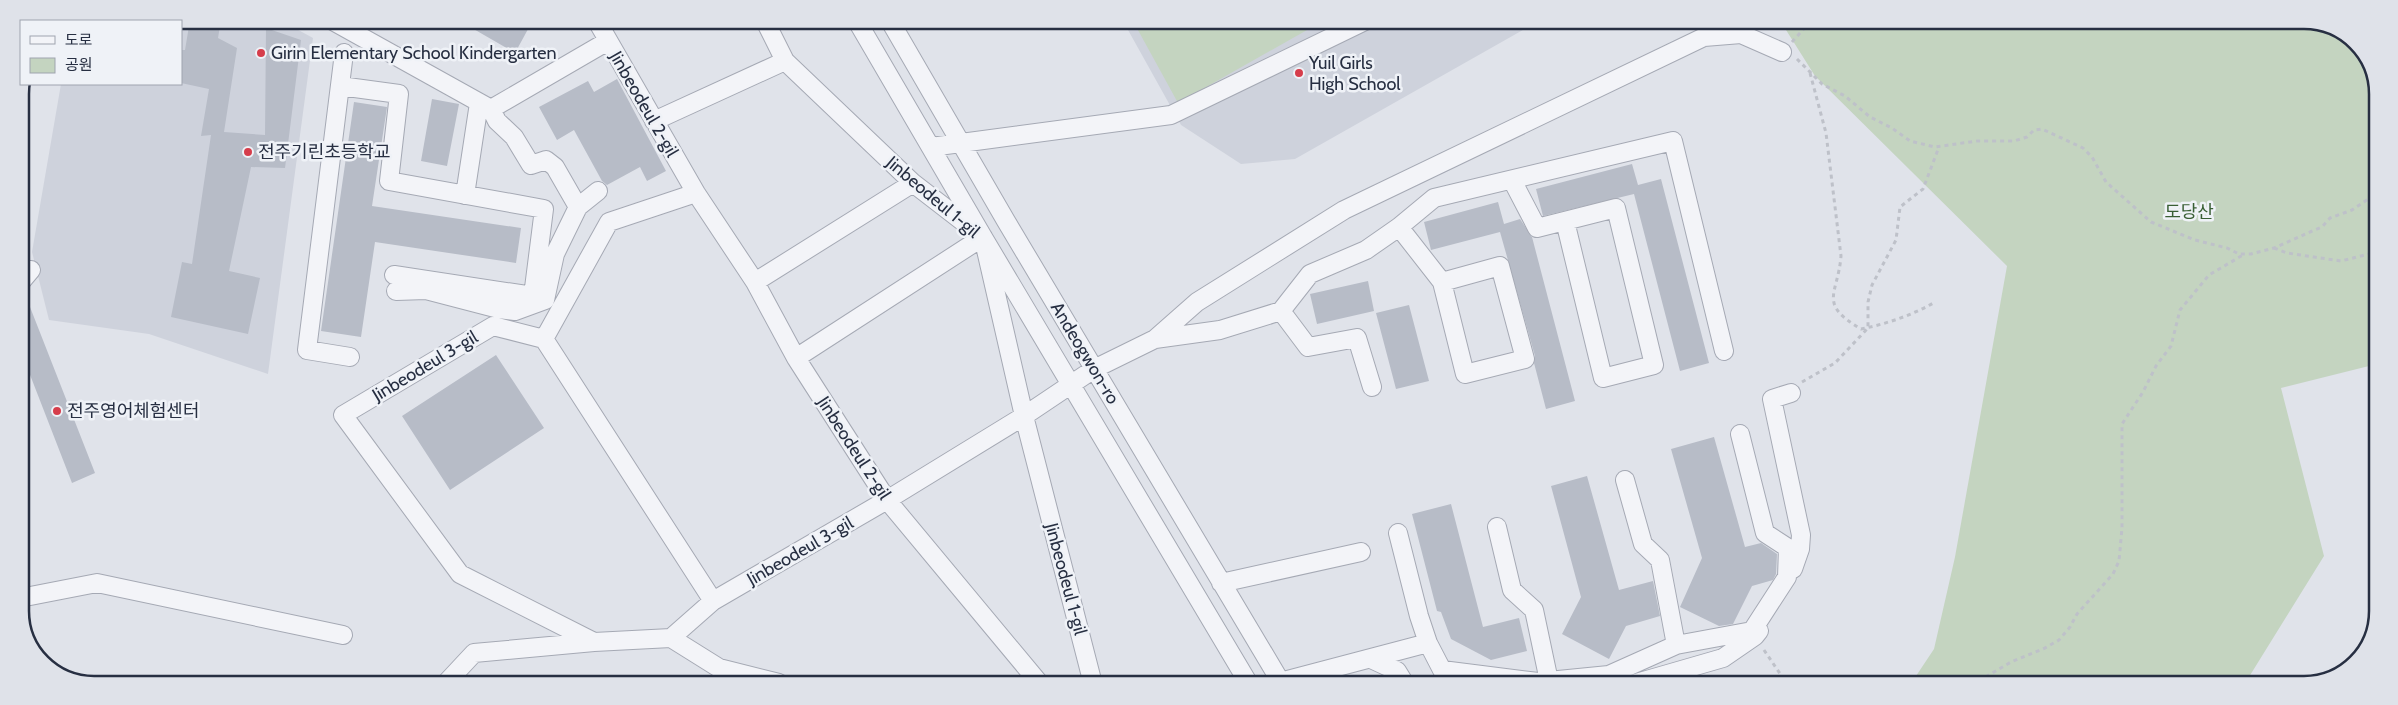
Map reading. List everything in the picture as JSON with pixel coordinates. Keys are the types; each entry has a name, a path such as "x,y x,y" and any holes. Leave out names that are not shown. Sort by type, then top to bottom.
{"street":[{"path":"347,29 485,106 514,137 531,165 546,160 555,167 578,208"},
{"name":"Jinbeodeul 2-gil","path":"602,29 696,193 755,282 796,358 887,500 1033,676"},
{"name":"Jinbeodeul 1-gil","path":"768,29 784,61 913,183 983,238 1024,416 1091,676"},
{"name":"Andeogwon-ro","path":"862,29 983,238 1244,676"},
{"name":"Andeogwon-ro","path":"895,29 960,143 1277,676"},
{"path":"931,147 1171,115 1348,29"},
{"path":"887,500 1024,416 1094,369 1155,339 1197,302 1344,210 1704,37 1741,34 1782,52"},
{"name":"Jinbeodeul 2-gil","path":"485,106 608,41"},
{"path":"344,53 307,350 350,357"},
{"path":"654,121 784,61"},
{"path":"340,86 399,94 389,181 544,209 534,296 395,283 499,309 516,311 546,300 555,254 578,208 598,191"},
{"path":"465,195 485,106"},
{"path":"1155,339 1220,330 1281,311 1310,274 1366,250 1399,228 1434,198 1673,141 1724,351"},
{"path":"1512,180 1537,228 1616,208 1654,365 1603,378 1565,221"},
{"path":"755,282 913,183"},
{"path":"696,193 609,222 544,339 713,601"},
{"path":"1399,228 1442,282 1464,374 1525,359 1500,266 1442,282"},
{"path":"796,358 983,238"},
{"path":"1281,311 1308,347 1357,338 1372,387"},
{"name":"Jinbeodeul 3-gil","path":"544,339 493,326 342,415 460,574 594,642"},
{"path":"1661,676 1723,658 1755,636 1791,576 1800,548 1801,535 1772,399 1791,393"},
{"path":"1599,676 1609,675 1676,645 1752,632 1787,578 1790,564 1788,548 1765,533 1740,434"},
{"path":"1625,480 1642,544 1660,560 1676,645"},
{"name":"Jinbeodeul 3-gil","path":"453,676 474,653 594,642 671,638 713,601 887,500"},
{"path":"1497,527 1512,590 1534,610 1548,676"},
{"path":"1398,533 1419,616 1428,644 1442,670 1490,676"},
{"path":"1221,582 1361,552"},
{"path":"29,596 97,583 344,635"},
{"path":"671,638 719,668 751,676"},
{"path":"1307,676 1428,644"},
{"path":"1371,659 1397,671 1400,676"}],"path":[{"path":"1782,52 1803,29"},
{"path":"1936,302 1925,308 1861,329 1846,321 1838,313 1832,301 1833,287 1840,274 1841,256 1826,133 1810,72 1830,90 1846,96 1870,118 1892,128 1910,141 1939,147 1977,142 2014,141 2027,137 2034,130 2042,129 2083,148 2092,157 2106,182 2151,222 2195,240 2243,254 2251,254 2274,248 2322,227 2330,218 2352,210 2369,198"},
{"path":"1791,393 1805,380 1835,363 1868,328 1868,302 1872,285 1896,240 1900,207 1923,189 1939,147"},
{"path":"2274,248 2286,253 2341,261 2369,254"},
{"path":"1991,676 2011,662 2059,640 2070,627 2077,614 2112,574 2119,562 2122,528 2122,424 2143,392 2156,366 2171,346 2180,310 2209,274 2243,254"},
{"path":"1758,632 1764,649 1782,676"}],"shaded area":[{"path":"182,29 296,29 313,38 268,374 149,334 49,320 32,252 61,85 182,85"},
{"name":"Yuil Girls High School","path":"1127,29 1525,29 1295,159 1241,164 1181,125"}],"green space":[{"path":"1137,29 1309,29 1178,103"},
{"name":"도당산","path":"1785,29 2313,29 2333,35 2356,54 2366,73 2369,89 2369,366 2281,388 2324,556 2250,676 1916,676 1934,649 1955,557 2007,266 1815,76"}],"building":[{"name":"전주기린초등학교","path":"188,29 220,29 218,38 237,48 224,132 265,135 266,29 301,40 285,168 251,167 229,271 260,278 248,334 171,317 182,262 192,264 211,135 201,136 209,89 182,83 182,50 185,50"},
{"path":"474,29 528,29 515,53"},
{"path":"617,79 666,171 647,181 640,167 607,185 602,181 574,130 557,140 539,107 588,81 594,92"},
{"path":"432,99 459,104 447,166 421,161"},
{"path":"354,102 387,107 372,206 521,228 516,263 375,242 361,337 321,331"},
{"path":"1632,164 1638,185 1661,179 1709,363 1680,371 1634,194 1543,216 1536,189"},
{"path":"1498,202 1504,224 1520,219 1532,237 1575,401 1546,409 1534,363 1535,356 1500,232 1431,250 1424,222"},
{"path":"1368,281 1374,311 1317,324 1310,294"},
{"path":"1409,305 1429,381 1396,389 1376,313"},
{"name":"전주영어체험센터","path":"29,307 95,473 72,483 29,372"},
{"path":"496,355 544,428 450,490 402,416"},
{"path":"1714,437 1745,547 1761,543 1777,554 1776,574 1773,580 1752,586 1733,624 1719,626 1680,607 1702,558 1671,449"},
{"path":"1587,476 1619,590 1653,581 1660,616 1626,626 1609,659 1562,634 1581,597 1551,486"},
{"path":"1451,504 1483,627 1519,618 1527,651 1491,660 1451,639 1441,612 1437,611 1412,514"}],"place":[{"name":"Girin Elementary School Kindergarten","path":"261,53"},
{"name":"Yuil Girls High School","path":"1299,73"},
{"name":"전주기린초등학교","path":"248,152"},
{"name":"전주영어체험센터","path":"57,411"}]}
